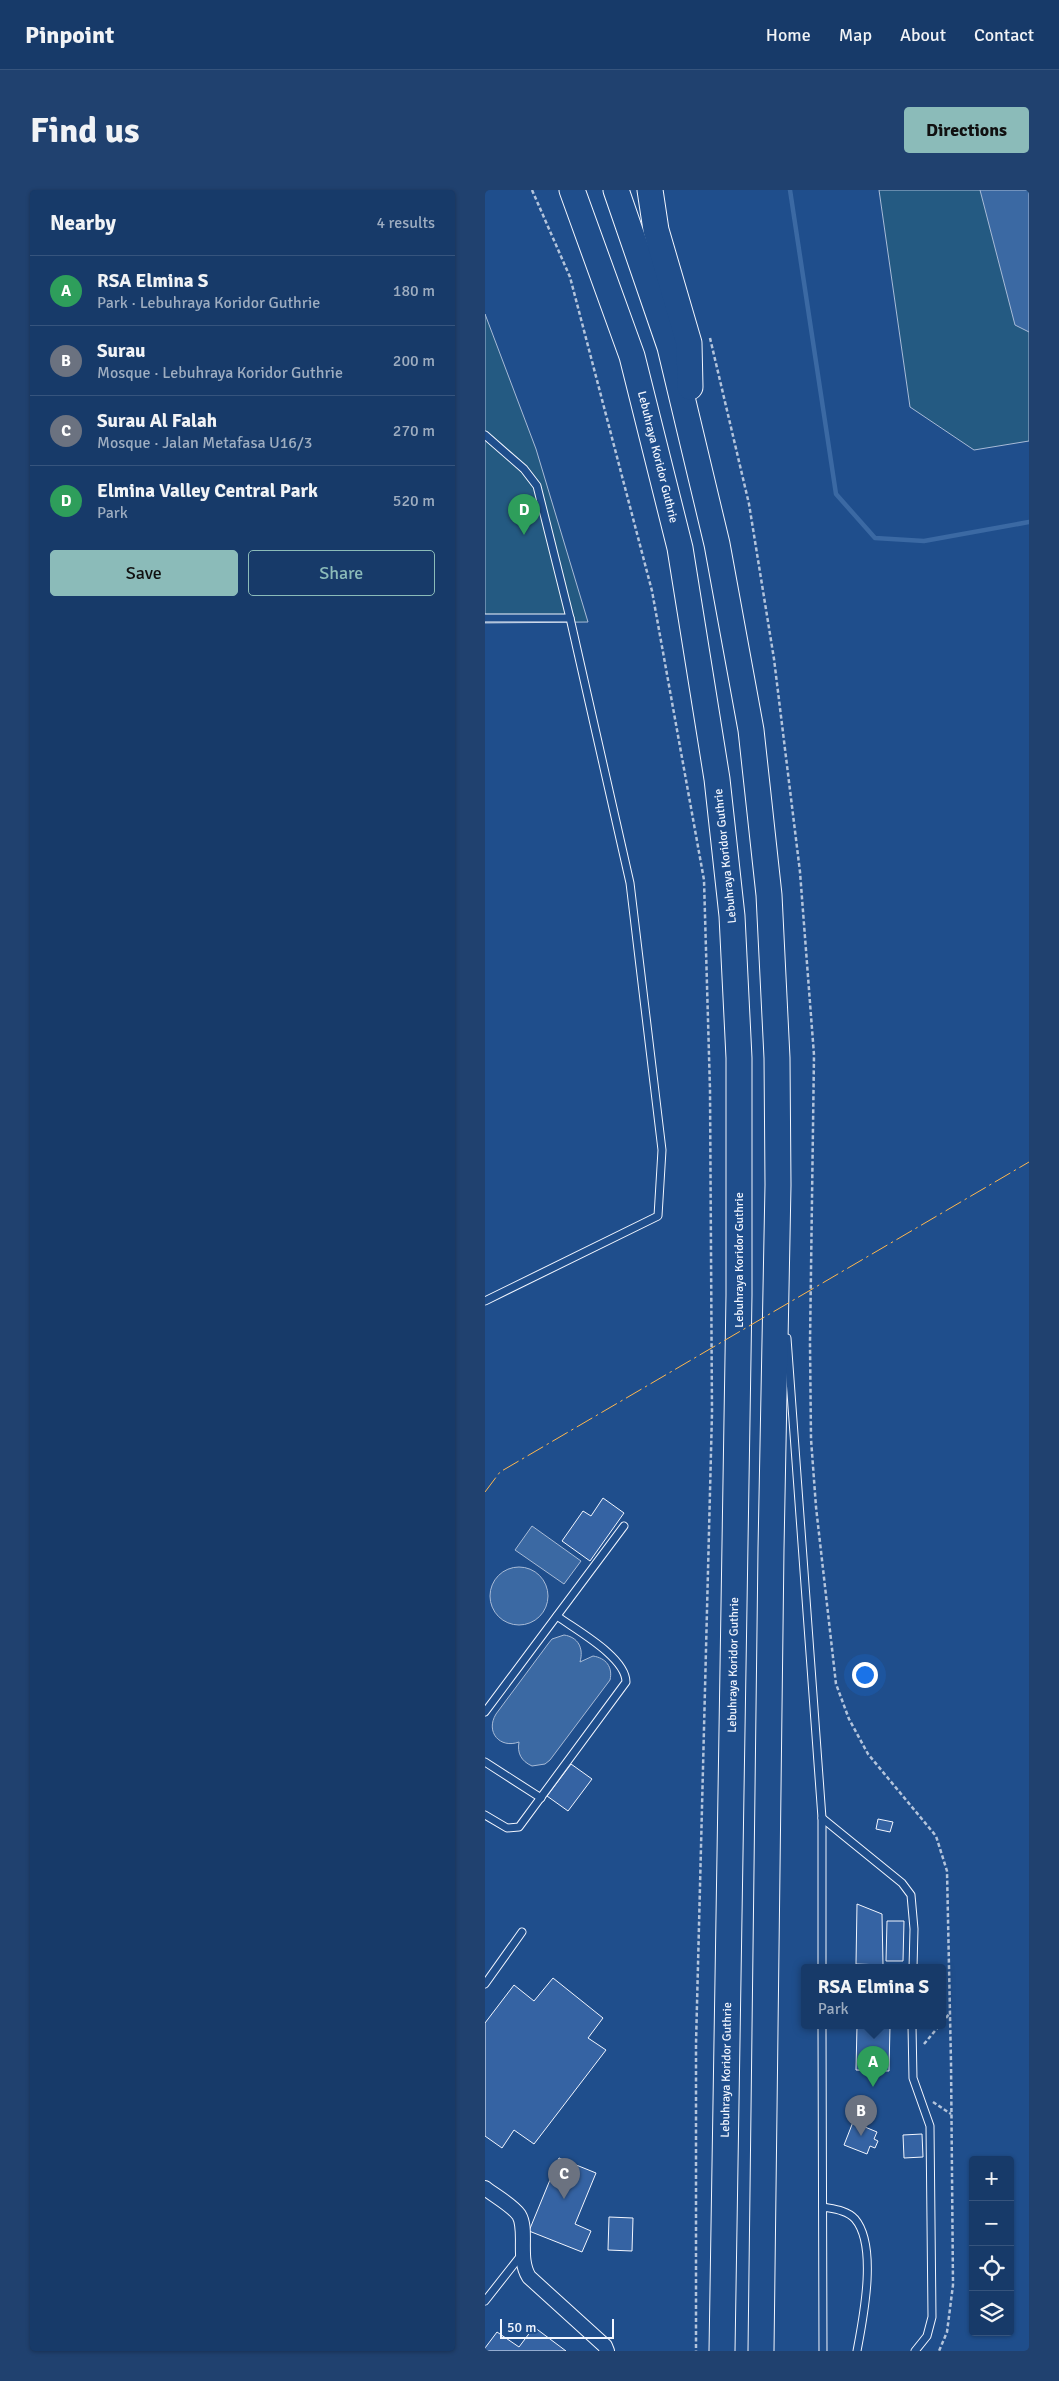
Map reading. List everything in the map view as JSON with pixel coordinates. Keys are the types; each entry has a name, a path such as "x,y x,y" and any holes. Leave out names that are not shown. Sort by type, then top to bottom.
{"highway":[{"name":"Lebuhraya Koridor Guthrie","path":"572,190 632,356 680,548 716,770 732,916 739,1058 739,1295 722,2351"},
{"path":"616,190 670,347 717,544 751,730 769,895 777,1058 778,1185 771,1549 761,2351"},
{"path":"650,190 656,230 689,343 688,419"}],"street":[{"path":"485,2188 518,2214 521,2221 522,2254 529,2277 605,2346 607,2351"}],"lane":[{"path":"485,435 524,469 537,486 570,618 630,883 662,1150 658,1216 485,1301"},
{"path":"485,618 570,618"},
{"path":"778,1185 785,1310"},
{"path":"786,1330 822,1818 822,1964"},
{"path":"485,1712 624,1526"},
{"path":"485,1815 499,1825 515,1828 541,1798 626,1682 626,1676 617,1659 557,1616"},
{"path":"485,1762 541,1798"},
{"path":"822,1818 902,1883 911,1895 914,1929 913,1964"},
{"path":"485,1984 522,1932"},
{"path":"822,2029 823,2351"},
{"path":"912,2029 913,2078 930,2126 932,2298 932,2317 927,2336 915,2351"},
{"path":"823,2207 839,2210 854,2218 864,2234 867,2272 863,2318 857,2351"},
{"path":"485,2301 522,2254"}],"path":[{"path":"532,190 570,277 653,591 704,880 710,1090 712,1413 697,2034 696,2351"},
{"path":"708,331 749,504 774,659 800,872 814,1055 810,1343 811,1439 816,1507 837,1684 849,1719 868,1754 936,1836 947,1871 953,2285 947,2332 939,2351"},
{"path":"946,2018 950,2013"},
{"path":"913,2056 937,2029"}],"shaded area":[{"path":"879,190 1029,190 1029,441 974,450 910,407"},
{"path":"980,190 1029,190 1029,332 1015,325"},
{"path":"485,314 536,449 588,622 485,623"},
{"path":"532,1526 581,1561 564,1584 515,1550"},
{"path":"513,1567 525,1567 540,1575 548,1590 548,1602 540,1617 525,1625 513,1625 498,1617 490,1602 490,1590 498,1575"},
{"path":"564,1635 573,1638 579,1644 581,1652 580,1662 593,1656 605,1661 609,1667 610,1680 550,1760 545,1764 532,1766 525,1762 521,1756 519,1742 506,1743 496,1737 493,1733 493,1721 496,1714 552,1639"}],"building":[{"path":"603,1498 624,1513 590,1561 562,1541 583,1511 591,1516"},
{"path":"571,1764 592,1779 568,1811 547,1796"},
{"path":"878,1819 893,1822 890,1832 876,1829"},
{"path":"857,1904 882,1914 883,1964 856,1964"},
{"path":"887,1921 904,1921 903,1961 886,1961"},
{"path":"553,1978 603,2018 588,2038 606,2050 534,2144 514,2130 502,2148 485,2136 485,2023 514,1985 534,2001"},
{"path":"857,2029 890,2029 889,2071 856,2070"},
{"path":"853,2122 877,2132 874,2139 878,2141 875,2148 870,2146 867,2154 844,2145"},
{"path":"922,2134 923,2157 904,2158 903,2135"},
{"path":"559,2158 596,2173 575,2224 591,2231 582,2252 529,2231"},
{"path":"609,2217 633,2218 632,2251 608,2250"},
{"path":"534,2327 566,2351 485,2351 485,2348 497,2332 519,2347"}],"waterway":[{"path":"790,190 836,494 875,538 924,541 1029,522"}],"power":[{"path":"485,1492 500,1472 1029,1162"}],"place":[{"name":"Elmina Valley Central Park","path":"524,535"},
{"name":"RSA Elmina S","path":"873,2087"},
{"name":"Surau","path":"861,2136"},
{"name":"Surau Al Falah","path":"564,2199"}]}
